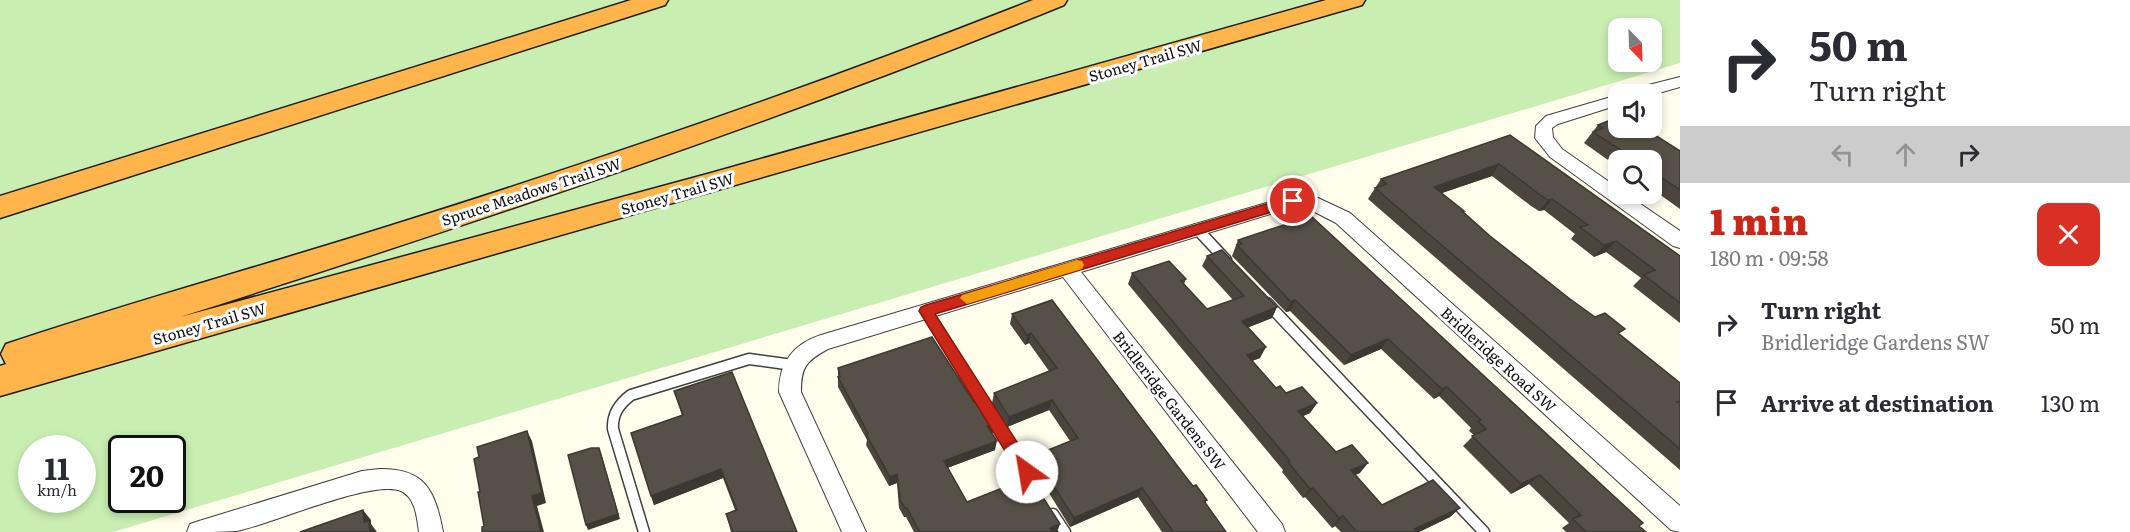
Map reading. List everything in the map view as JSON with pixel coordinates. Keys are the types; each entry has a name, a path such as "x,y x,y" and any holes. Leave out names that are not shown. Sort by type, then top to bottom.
{"highway":[{"path":"121,168 293,102 591,0"},
{"path":"0,207 656,0"},
{"name":"Spruce Meadows Trail SW","path":"0,360 424,226 688,138 914,55 1055,0"},
{"name":"Stoney Trail SW","path":"0,381 688,190 1353,0"}],"street":[{"path":"1662,87 1680,82"},
{"path":"1608,103 1552,120 1542,129 1544,138 1556,153 1680,241"},
{"name":"Bridleridge Road SW","path":"1196,228 1283,202 1312,203 1343,218 1680,522"},
{"path":"854,532 790,392 789,374 799,356 821,343 1196,228"},
{"name":"Bridleridge Gardens SW","path":"1067,268 1273,532"},
{"path":"213,530 362,482 387,478 413,485 421,492 428,507 431,532"}],"lane":[{"path":"1196,228 1237,272"},
{"path":"1262,298 1484,532"},
{"path":"926,311 1065,532"},
{"path":"644,532 613,429 612,422 617,407 631,395 749,359 793,365"}],"green space":[{"path":"0,0 1680,0 1680,63 1662,68 1662,18 1608,18 1608,72 1650,72 186,510 186,435 108,435 108,513 176,513 113,532 0,532"}],"building":[{"path":"1608,121 1608,138 1660,138 1680,151 1680,190 1662,178 1662,150 1621,150 1593,132 1603,128 1598,125"},
{"path":"1510,135 1680,256 1680,303 1644,275 1655,270 1616,241 1604,245 1580,227 1588,225 1552,199 1548,200 1539,194 1499,164 1434,187 1490,236 1570,299 1595,317 1605,313 1625,329 1618,333 1680,383 1680,401 1677,402 1680,403 1680,449 1375,188 1387,184 1381,179"},
{"path":"1311,216 1643,523 1639,526 1646,532 1586,532 1573,519 1581,515 1540,475 1521,484 1472,436 1486,429 1478,421 1481,420 1447,387 1442,389 1388,339 1351,355 1295,300 1291,302 1237,245 1242,244 1238,240"},
{"path":"1222,250 1277,307 1242,321 1266,347 1247,355 1276,388 1280,386 1286,393 1302,387 1317,403 1298,411 1336,452 1352,445 1368,463 1351,470 1382,505 1433,480 1460,508 1414,529 1416,532 1357,532 1343,516 1339,518 1313,488 1310,489 1288,462 1290,461 1132,273 1169,261 1186,279 1181,281 1207,309 1244,296 1207,256"},
{"path":"1052,300 1185,476 1193,486 1196,485 1207,500 1204,501 1226,532 1170,532 1173,531 1142,488 1074,518 1044,471 1053,467 1043,452 1078,438 1052,400 1009,417 994,393 1057,368 1031,333 1027,335 1012,314"},
{"path":"932,337 974,402 981,399 996,423 987,426 997,441 944,461 967,502 1030,477 1060,524 1050,528 1052,532 920,532 900,500 897,474 890,477 867,436 868,433 838,377 840,377 838,368"},
{"path":"732,372 797,532 733,532 726,514 737,510 721,469 651,496 631,433 683,415 674,391"},
{"path":"527,431 542,493 532,496 541,532 482,532 484,526 474,459 479,457 477,447"},
{"path":"599,448 618,514 586,525 568,455"},
{"path":"363,510 364,522 369,521 370,532 300,532"}],"slow traffic":[{"path":"967,298 1077,265"}],"route":[{"path":"1027,472 926,311 1283,202 1293,201"}]}
